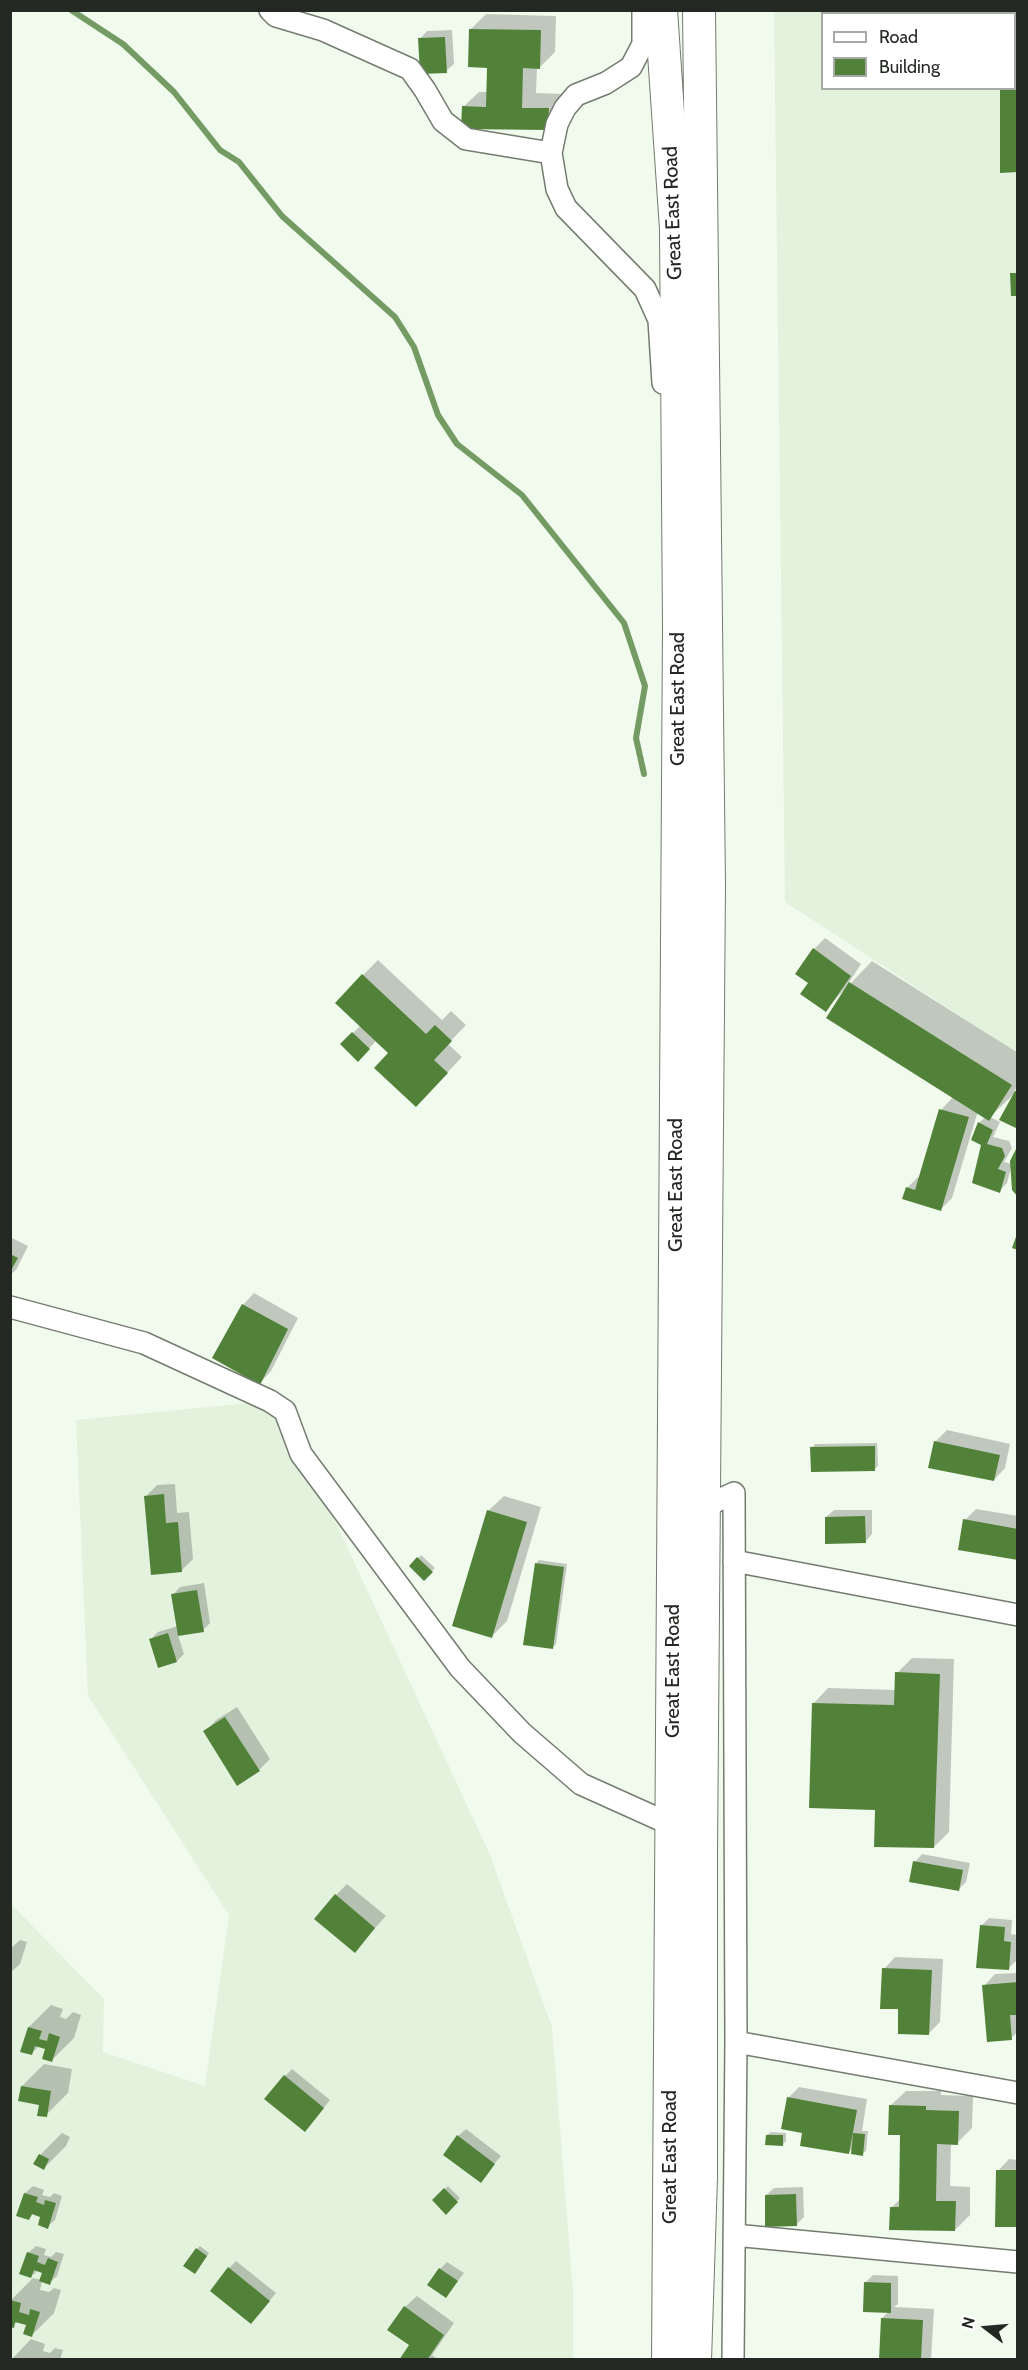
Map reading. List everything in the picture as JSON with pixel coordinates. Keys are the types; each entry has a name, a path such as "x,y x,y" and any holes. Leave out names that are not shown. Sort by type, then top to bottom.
{"main road":[{"name":"Great East Road","path":"661,10 676,229 678,549 668,2360"},
{"name":"Great East Road","path":"695,2360 701,2177 709,885 699,10"}],"street":[{"path":"270,10 276,16 323,30 410,69 442,121 466,139 551,153"},
{"path":"644,10 643,44 631,67 606,83 576,95 556,124 551,153 557,189 566,208 645,289 659,320 663,385 662,480 678,549"},
{"path":"10,1307 144,1343 270,1401 285,1411 301,1454 460,1668 522,1733 581,1784 672,1825"},
{"path":"704,1507 734,1493 736,2042 733,2360"},
{"path":"734,1561 1017,1615"},
{"path":"736,2042 1017,2092"},
{"path":"734,2235 1017,2262"}],"shaded area":[{"path":"774,11 1017,11 1017,1053 785,902"},
{"path":"279,1400 490,1855 552,2027 573,2292 573,2359 11,2359 10,1903 104,1999 103,2052 205,2086 229,1915 88,1696 76,1420"}],"building":[{"path":"469,29 541,30 540,69 523,68 522,108 549,108 548,130 461,129 462,106 486,107 487,68 468,67"},
{"path":"445,37 447,73 420,74 418,38"},
{"path":"1016,62 1018,62 1018,172 1000,173 1000,90 1016,90"},
{"path":"1010,273 1018,273 1018,296 1011,296"},
{"path":"813,948 851,976 826,1012 800,994 808,983 795,974"},
{"path":"362,974 426,1034 435,1025 452,1041 434,1060 448,1073 416,1107 374,1068 388,1053 335,1003"},
{"path":"849,982 1012,1085 989,1121 826,1018"},
{"path":"352,1032 370,1049 358,1062 340,1044"},
{"path":"1015,1091 1018,1092 1018,1129 999,1120"},
{"path":"939,1109 969,1117 941,1211 902,1199 906,1187 915,1190"},
{"path":"978,1122 993,1130 987,1144 1002,1148 1005,1156 998,1169 1006,1172 1000,1193 972,1183 981,1145 971,1140"},
{"path":"1018,1145 1018,1197 1012,1190 1010,1161"},
{"path":"1018,1234 1018,1250 1012,1248"},
{"path":"10,1254 18,1258 10,1272"},
{"path":"242,1304 288,1329 260,1385 212,1358"},
{"path":"934,1441 1000,1455 994,1481 928,1468"},
{"path":"875,1446 875,1471 811,1472 810,1447"},
{"path":"164,1494 166,1523 178,1522 182,1572 151,1575 144,1496"},
{"path":"487,1510 527,1522 492,1638 452,1626"},
{"path":"865,1516 866,1543 825,1544 825,1517"},
{"path":"963,1519 1018,1529 1018,1560 958,1550"},
{"path":"417,1557 433,1572 424,1581 409,1566"},
{"path":"535,1563 564,1567 553,1649 523,1645"},
{"path":"197,1590 204,1632 178,1636 171,1594"},
{"path":"168,1633 177,1662 158,1668 149,1639"},
{"path":"895,1672 940,1674 934,1848 874,1847 875,1810 809,1808 812,1703 894,1705"},
{"path":"225,1717 260,1771 237,1786 203,1731"},
{"path":"913,1861 963,1870 959,1891 909,1882"},
{"path":"335,1894 375,1928 355,1953 314,1919"},
{"path":"980,1925 1005,1927 1004,1941 1011,1942 1009,1970 976,1968"},
{"path":"882,1968 932,1970 929,2035 898,2034 898,2009 880,2009"},
{"path":"1018,1982 1018,2015 1010,2015 1012,2040 987,2042 982,1985"},
{"path":"28,2027 42,2031 39,2039 47,2041 49,2033 60,2037 52,2062 42,2059 45,2049 35,2046 32,2055 20,2052"},
{"path":"284,2075 324,2108 305,2132 264,2099"},
{"path":"21,2086 51,2091 47,2117 37,2116 39,2105 18,2101"},
{"path":"787,2097 857,2110 849,2154 800,2146 802,2133 781,2129"},
{"path":"889,2105 926,2106 926,2110 959,2111 958,2145 937,2144 936,2201 956,2201 955,2231 889,2230 890,2207 899,2207 900,2135 888,2135"},
{"path":"853,2133 865,2134 863,2156 851,2154"},
{"path":"457,2135 495,2164 481,2183 443,2155"},
{"path":"766,2135 783,2135 783,2146 765,2145"},
{"path":"39,2154 49,2159 44,2170 33,2164"},
{"path":"996,2170 1018,2170 1018,2227 995,2227"},
{"path":"444,2188 458,2202 446,2215 432,2200"},
{"path":"24,2193 38,2197 36,2202 44,2205 45,2200 56,2203 48,2229 38,2225 40,2217 32,2214 29,2220 16,2216"},
{"path":"796,2194 797,2226 765,2227 765,2195"},
{"path":"196,2248 207,2256 195,2274 183,2266"},
{"path":"27,2252 39,2256 37,2262 45,2265 48,2258 58,2262 50,2285 39,2281 42,2273 34,2270 31,2278 19,2274"},
{"path":"228,2267 270,2301 251,2324 210,2291"},
{"path":"439,2268 458,2281 446,2298 427,2285"},
{"path":"864,2282 891,2283 891,2313 863,2312"},
{"path":"10,2300 21,2303 19,2312 29,2315 30,2309 40,2312 32,2337 23,2334 26,2325 15,2322 14,2328 10,2327"},
{"path":"404,2306 444,2335 427,2360 399,2360 409,2345 387,2330"},
{"path":"881,2318 923,2320 921,2360 879,2360"}],"waterway":[{"path":"71,10 123,44 174,92 220,150 239,162 282,216 395,317 414,347 438,415 457,444 522,495 624,623 645,686 636,738 644,774"}]}
